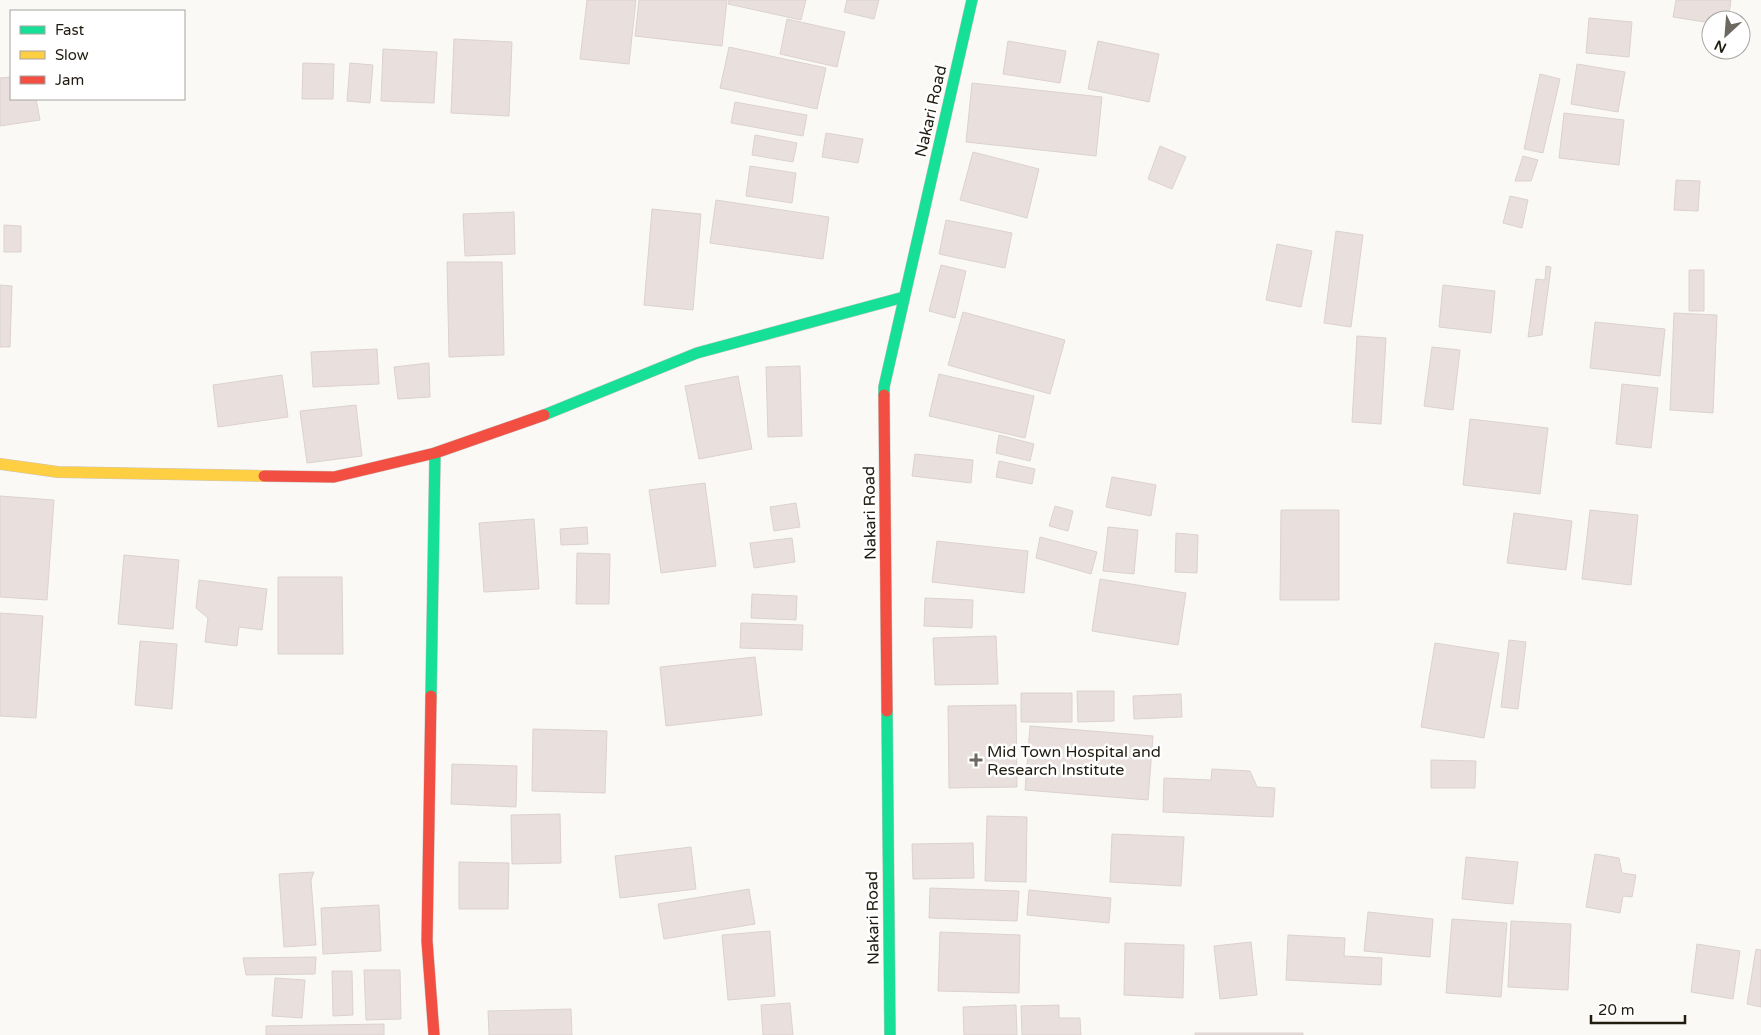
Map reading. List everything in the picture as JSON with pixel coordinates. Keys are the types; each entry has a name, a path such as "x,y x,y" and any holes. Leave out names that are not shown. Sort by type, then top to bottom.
{"street":[{"name":"Nakari Road","path":"890,1035 884,387 972,0"},
{"path":"0,464 58,472 334,477 435,453 546,414 697,353 904,297"},
{"path":"434,1035 427,941 435,453"}],"building":[{"path":"587,0 636,0 629,64 580,59"},
{"path":"639,0 727,0 722,46 635,36"},
{"path":"729,0 806,0 801,20 728,4"},
{"path":"847,0 879,0 874,19 844,12"},
{"path":"1676,0 1731,0 1730,10 1701,10 1701,21 1673,17"},
{"path":"1589,18 1632,22 1629,57 1586,53"},
{"path":"787,19 845,32 837,67 780,54"},
{"path":"454,39 512,42 509,116 451,113"},
{"path":"1008,41 1066,51 1060,83 1003,74"},
{"path":"1098,41 1159,54 1149,102 1088,89"},
{"path":"729,47 826,68 817,109 720,88"},
{"path":"383,49 437,52 434,103 381,101"},
{"path":"303,63 334,64 333,99 302,99"},
{"path":"350,63 373,65 370,103 347,101"},
{"path":"1577,64 1625,72 1618,112 1571,104"},
{"path":"1540,74 1560,79 1543,153 1524,149"},
{"path":"10,77 10,100 36,100 40,120 0,126 0,78"},
{"path":"972,83 1102,97 1096,156 966,142"},
{"path":"735,102 807,115 803,136 731,123"},
{"path":"1564,113 1624,120 1619,165 1559,158"},
{"path":"826,133 863,139 858,163 822,157"},
{"path":"755,135 797,143 793,162 752,155"},
{"path":"1160,146 1186,157 1172,189 1148,179"},
{"path":"973,152 1039,169 1027,218 960,200"},
{"path":"1523,156 1538,160 1531,181 1515,181"},
{"path":"750,166 796,173 792,203 746,196"},
{"path":"1676,180 1700,181 1698,211 1674,210"},
{"path":"1510,196 1528,200 1522,228 1503,223"},
{"path":"716,200 829,217 823,259 710,243"},
{"path":"652,209 701,214 693,310 644,305"},
{"path":"514,212 515,254 465,256 463,214"},
{"path":"946,220 1012,233 1005,268 939,254"},
{"path":"4,225 21,226 21,252 4,252"},
{"path":"1336,231 1363,235 1351,327 1324,323"},
{"path":"1277,244 1312,251 1301,307 1266,300"},
{"path":"447,262 502,262 504,355 449,357"},
{"path":"941,265 966,271 955,318 929,311"},
{"path":"1546,266 1551,267 1542,335 1528,337 1536,279 1545,280"},
{"path":"1689,270 1704,270 1704,311 1689,311"},
{"path":"0,285 12,286 10,347 0,347"},
{"path":"1443,285 1495,291 1491,333 1439,327"},
{"path":"963,312 1065,340 1050,394 948,365"},
{"path":"1674,313 1717,315 1713,413 1670,410"},
{"path":"1595,322 1665,329 1660,376 1590,368"},
{"path":"1357,336 1386,338 1381,424 1352,422"},
{"path":"1432,347 1460,350 1453,410 1424,406"},
{"path":"377,349 379,384 313,387 311,352"},
{"path":"429,363 430,397 398,399 394,367"},
{"path":"800,366 802,436 768,437 766,367"},
{"path":"939,374 1034,396 1025,438 929,416"},
{"path":"282,375 288,417 218,427 213,385"},
{"path":"738,376 752,449 699,459 685,386"},
{"path":"1622,384 1658,388 1651,448 1616,444"},
{"path":"356,405 362,456 307,463 300,411"},
{"path":"1470,419 1548,428 1540,494 1463,485"},
{"path":"999,435 1034,444 1030,461 996,453"},
{"path":"915,454 973,460 971,483 912,476"},
{"path":"999,461 1035,469 1032,484 996,477"},
{"path":"1112,477 1156,485 1151,516 1106,507"},
{"path":"705,483 716,566 661,573 649,490"},
{"path":"0,496 54,500 47,600 0,597"},
{"path":"796,503 800,527 774,531 770,507"},
{"path":"1055,506 1073,511 1068,531 1049,526"},
{"path":"1281,510 1339,510 1339,600 1280,600"},
{"path":"1590,510 1638,515 1631,585 1582,579"},
{"path":"1514,513 1572,521 1566,570 1507,563"},
{"path":"534,519 539,589 484,592 479,523"},
{"path":"587,527 588,544 561,545 560,529"},
{"path":"1108,527 1138,530 1134,574 1103,571"},
{"path":"1176,533 1198,535 1197,573 1175,572"},
{"path":"1040,537 1097,552 1091,574 1036,558"},
{"path":"792,538 795,562 754,568 750,543"},
{"path":"937,541 1028,551 1024,593 932,582"},
{"path":"577,553 610,554 609,604 576,604"},
{"path":"124,555 179,560 173,629 118,624"},
{"path":"278,577 342,577 343,654 278,654"},
{"path":"1100,579 1186,593 1178,645 1092,631"},
{"path":"199,580 267,589 262,630 239,627 237,646 205,642 208,618 196,608"},
{"path":"752,594 797,596 796,620 751,618"},
{"path":"925,598 973,600 972,628 924,626"},
{"path":"0,613 43,616 36,718 0,716"},
{"path":"741,623 803,625 802,650 740,648"},
{"path":"996,636 998,684 935,685 933,638"},
{"path":"1509,640 1526,642 1518,709 1501,707"},
{"path":"140,641 177,644 172,709 135,705"},
{"path":"1435,643 1499,653 1484,738 1421,727"},
{"path":"755,657 762,715 666,726 660,667"},
{"path":"1077,691 1114,691 1114,721 1078,722"},
{"path":"1021,693 1072,693 1072,722 1021,722"},
{"path":"1181,694 1182,717 1134,719 1133,696"},
{"path":"1016,705 1017,787 949,788 948,706"},
{"path":"1030,726 1153,736 1148,800 1025,790"},
{"path":"533,729 607,731 605,793 532,791"},
{"path":"1431,760 1476,761 1475,788 1431,788"},
{"path":"452,764 517,766 516,807 451,804"},
{"path":"1212,769 1250,771 1257,787 1275,788 1273,817 1163,812 1164,778 1211,780"},
{"path":"560,814 561,863 512,864 511,815"},
{"path":"987,816 1027,817 1026,882 985,881"},
{"path":"1112,834 1184,837 1181,886 1110,882"},
{"path":"973,843 974,878 913,879 912,844"},
{"path":"691,847 696,889 620,898 615,856"},
{"path":"1595,854 1619,858 1622,873 1636,875 1632,897 1623,896 1620,913 1586,907"},
{"path":"1466,857 1518,862 1513,904 1462,899"},
{"path":"459,862 509,863 508,909 459,909"},
{"path":"314,872 311,880 316,945 284,947 279,874"},
{"path":"930,888 1019,891 1017,921 929,918"},
{"path":"749,889 755,924 664,939 658,904"},
{"path":"1029,890 1111,898 1109,923 1027,915"},
{"path":"379,905 381,951 323,954 321,908"},
{"path":"1368,912 1433,919 1430,957 1364,951"},
{"path":"1452,919 1507,923 1501,997 1446,993"},
{"path":"1511,921 1571,924 1568,990 1508,987"},
{"path":"770,931 775,996 728,1000 722,935"},
{"path":"940,932 1020,935 1019,993 938,991"},
{"path":"1288,935 1345,938 1344,956 1382,958 1381,985 1286,980"},
{"path":"1251,942 1257,995 1220,999 1214,946"},
{"path":"1125,943 1184,945 1183,998 1124,995"},
{"path":"1697,944 1740,951 1733,999 1691,992"},
{"path":"1756,949 1761,950 1761,1007 1747,1004"},
{"path":"316,957 315,974 246,975 243,958"},
{"path":"364,970 400,970 401,1019 366,1020"},
{"path":"332,971 352,971 353,1015 333,1016"},
{"path":"275,978 305,980 302,1018 272,1016"},
{"path":"790,1003 793,1035 763,1035 761,1005"},
{"path":"1016,1005 1017,1035 964,1035 963,1007"},
{"path":"1059,1005 1059,1018 1080,1018 1081,1035 1022,1035 1021,1006"},
{"path":"571,1009 572,1035 489,1035 488,1011"},
{"path":"384,1024 384,1035 266,1035 266,1026"},
{"path":"1195,1033 1303,1033 1303,1035 1195,1035"}],"traffic: fast":[{"path":"884,395 884,387 972,0"},
{"path":"544,415 697,353 904,297"},
{"path":"431,696 435,453"},
{"path":"887,711 890,1035"}],"traffic: slow":[{"path":"0,464 58,472 264,476"}],"traffic: jam":[{"path":"884,395 887,711"},
{"path":"264,476 334,477 435,453 544,415"},
{"path":"431,696 427,941 434,1035"}],"place":[{"name":"Mid Town Hospital and Research Institute","path":"976,760"}]}
